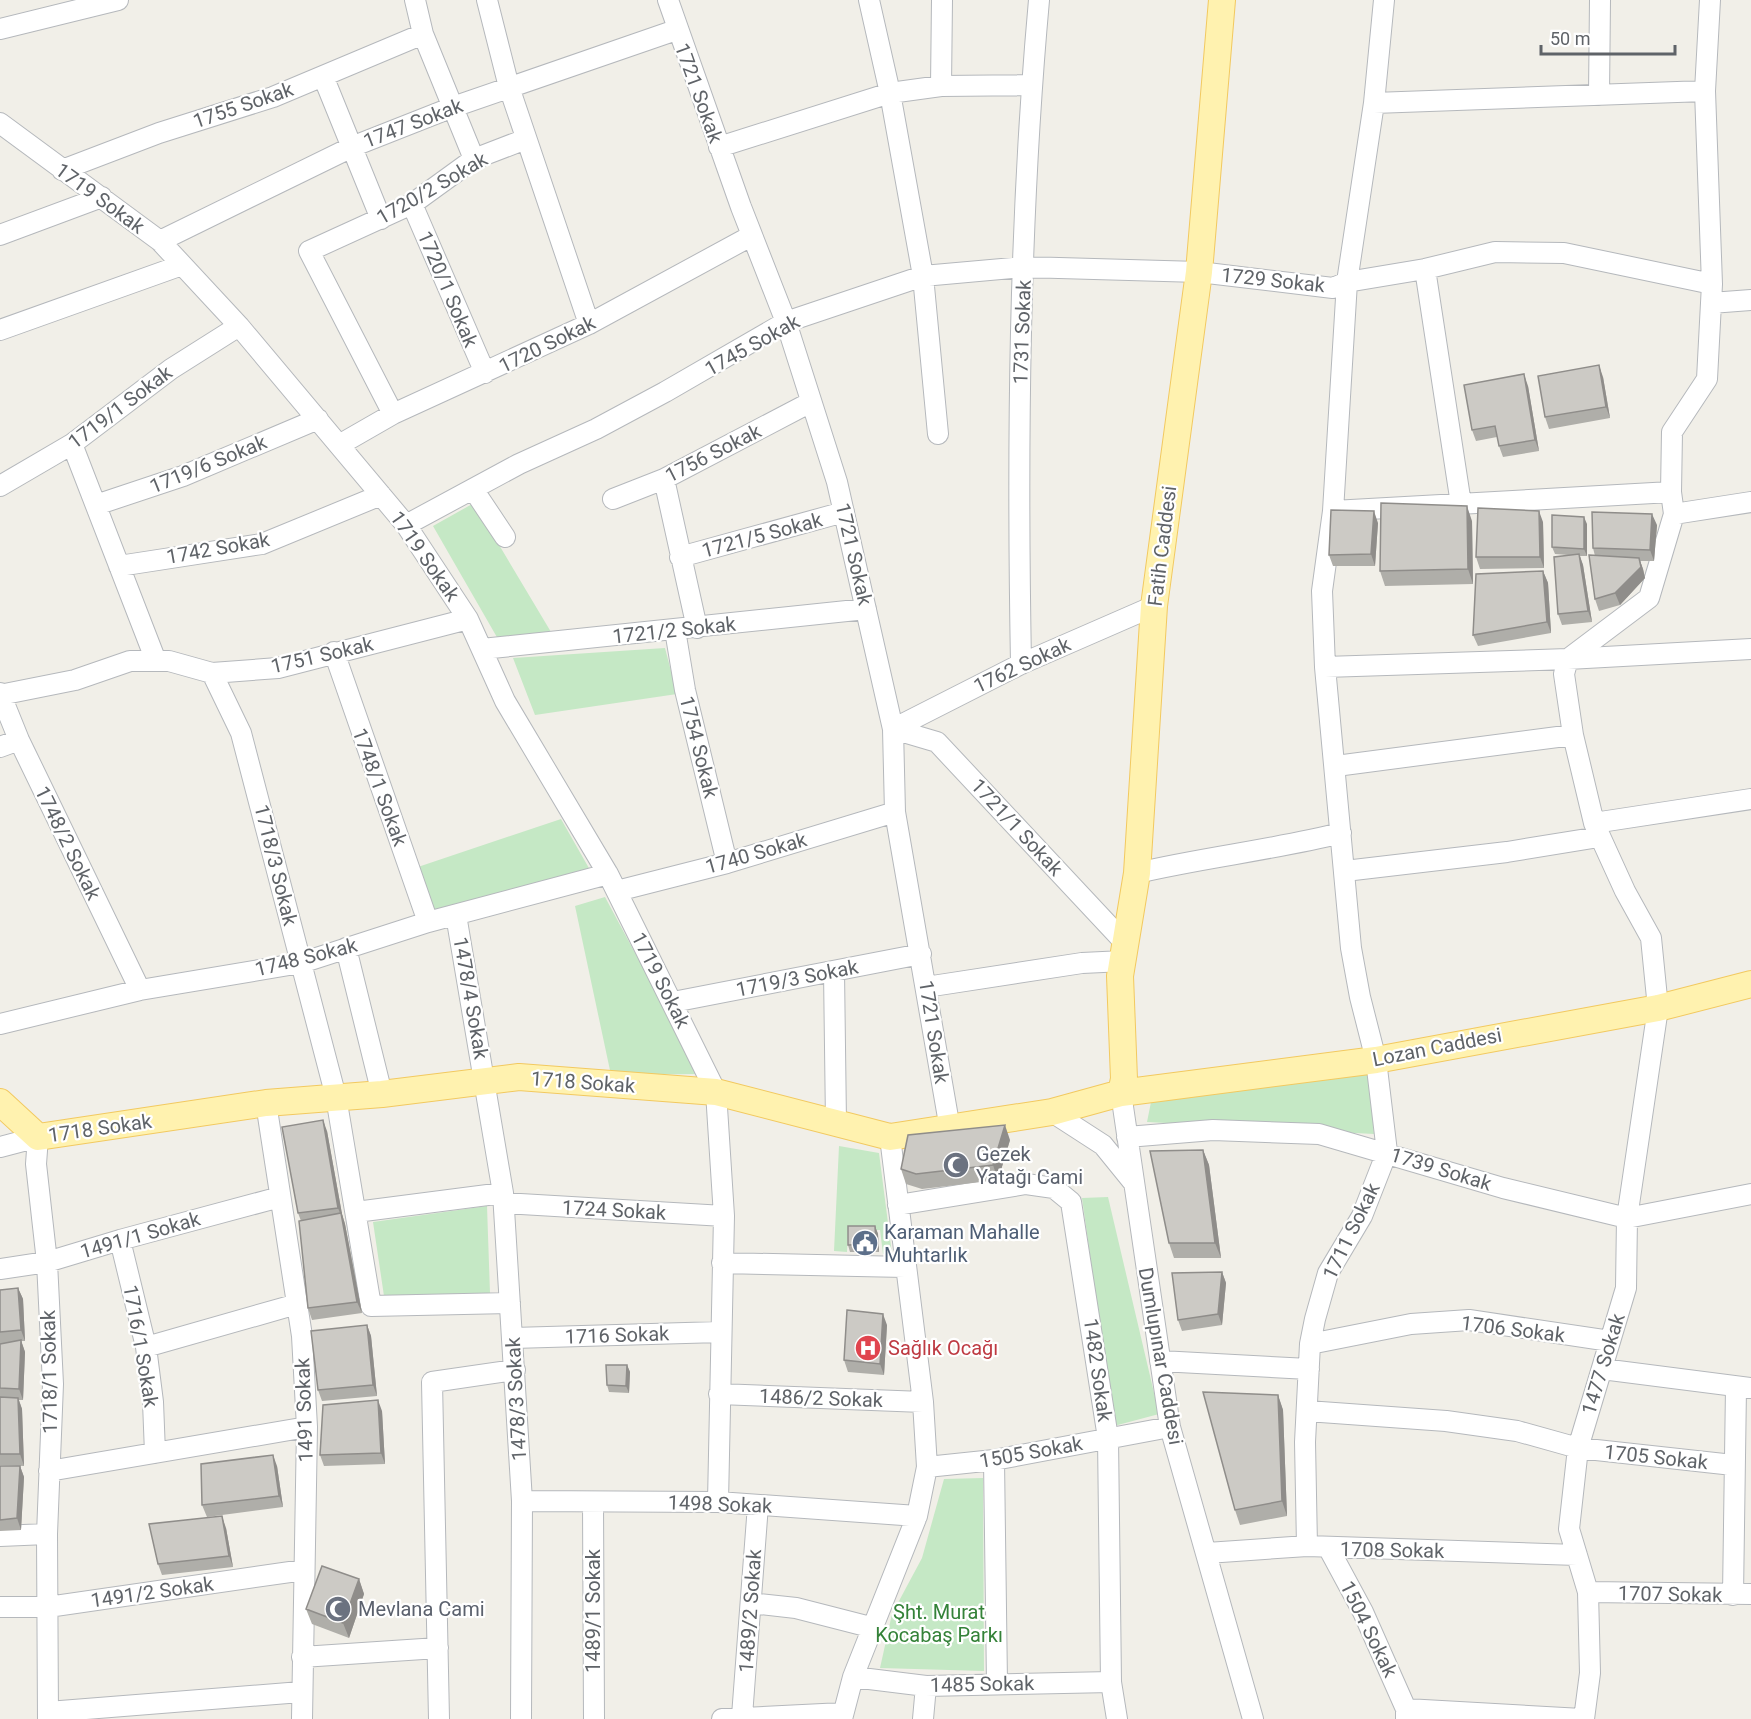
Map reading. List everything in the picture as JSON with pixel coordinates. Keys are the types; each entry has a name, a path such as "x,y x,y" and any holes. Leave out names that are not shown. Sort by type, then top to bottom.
{"main road":[{"name":"Fatih Caddesi","path":"1121,1094 1124,1079 1120,976 1126,953 1137,873 1154,606 1199,272 1222,0"},
{"name":"Lozan Caddesi","path":"1121,1094 1376,1060 1658,1008 1751,984"},
{"name":"1718 Sokak","path":"0,1102 38,1137 266,1103 382,1094 519,1077 716,1092 890,1137 1052,1112 1121,1094"}],"street":[{"path":"0,29 118,0"},
{"path":"415,0 423,34 474,159"},
{"path":"487,0 509,87 589,324"},
{"name":"1721 Sokak","path":"668,0 676,30 718,147 786,322 844,512 893,729 895,812 950,1129"},
{"path":"869,0 890,93 923,276 938,434"},
{"path":"941,86 942,0"},
{"name":"1731 Sokak","path":"1021,664 1018,463 1031,85 1039,0"},
{"name":"1711 Sokak","path":"1307,1546 1307,1411 1310,1344 1328,1273 1362,1216 1387,1152 1376,1060 1360,998 1351,948 1336,766 1325,667 1322,591 1333,511 1347,282 1374,103 1384,0"},
{"path":"1599,95 1600,0"},
{"path":"1568,659 1649,598 1674,514 1671,492 1672,432 1707,379 1712,293 1705,92 1710,0"},
{"name":"1747 Sokak","path":"160,241 354,146 453,107 676,30"},
{"name":"1755 Sokak","path":"62,170 159,133 273,97 423,34"},
{"path":"323,76 354,146 381,219"},
{"path":"718,147 890,93 941,86 1031,85"},
{"path":"1374,103 1705,92"},
{"name":"1719 Sokak","path":"0,123 9,140 62,170 160,241 239,326 406,525 468,619 506,701 612,883 716,1092"},
{"name":"1720/2 Sokak","path":"393,414 309,252 412,204 474,159 526,139"},
{"path":"0,235 102,197"},
{"name":"1720/1 Sokak","path":"412,204 485,373"},
{"name":"1720 Sokak","path":"339,445 393,414 589,324 752,236"},
{"name":"1729 Sokak","path":"1199,272 1333,288 1347,282 1425,269 1495,252 1564,253 1712,293 1751,300"},
{"path":"0,330 182,265"},
{"name":"1745 Sokak","path":"406,525 665,393 786,322 923,276 1024,267 1199,272"},
{"path":"1425,269 1461,504"},
{"name":"1719/1 Sokak","path":"0,486 72,444 171,369 239,326"},
{"name":"1756 Sokak","path":"613,499 664,479 811,402"},
{"name":"1719/6 Sokak","path":"96,505 183,476 318,419"},
{"path":"72,444 156,661"},
{"path":"664,479 697,628"},
{"path":"473,489 505,537"},
{"path":"1333,511 1671,492"},
{"name":"1742 Sokak","path":"119,566 262,544 381,495"},
{"path":"1674,514 1751,502"},
{"name":"1721/5 Sokak","path":"680,557 844,512"},
{"name":"1762 Sokak","path":"893,729 1021,664 1154,606"},
{"name":"1721/2 Sokak","path":"482,649 866,609"},
{"name":"1751 Sokak","path":"0,694 75,680 130,661 169,661 212,673 278,668 468,619"},
{"name":"1754 Sokak","path":"675,630 685,690 727,863"},
{"path":"1325,667 1568,659 1751,649"},
{"name":"1748/1 Sokak","path":"334,652 362,738 428,922"},
{"name":"1477 Sokak","path":"1568,659 1564,674 1573,735 1596,830 1651,938 1658,1008 1628,1218 1626,1288 1578,1448 1569,1529 1588,1592 1590,1673 1583,1719"},
{"name":"1718/3 Sokak","path":"212,673 241,733 336,1097 371,1306 510,1304"},
{"name":"1748/2 Sokak","path":"0,694 9,743 140,990"},
{"name":"1721/1 Sokak","path":"893,729 937,742 1126,953"},
{"path":"1336,766 1573,735"},
{"path":"1345,871 1507,852 1596,830 1751,799"},
{"name":"1740 Sokak","path":"612,883 727,863 895,812"},
{"path":"1137,873 1202,858 1283,848 1341,833"},
{"name":"1748 Sokak","path":"0,1024 140,990 301,963 428,922 612,883"},
{"name":"1478/4 Sokak","path":"456,915 486,1081"},
{"path":"346,948 382,1094"},
{"path":"926,987 1082,963 1126,953"},
{"name":"1719/3 Sokak","path":"673,1002 921,954"},
{"path":"834,971 836,1123"},
{"name":"1478/3 Sokak","path":"486,1081 504,1198 514,1353 522,1501 521,1719"},
{"path":"716,1092 724,1216 718,1502"},
{"name":"Dumlupınar Caddesi","path":"1121,1094 1170,1427 1252,1719"},
{"name":"1491 Sokak","path":"266,1103 302,1336 307,1427 302,1719"},
{"path":"1052,1112 1103,1145 1134,1183"},
{"name":"1739 Sokak","path":"1127,1137 1213,1131 1319,1134 1387,1152 1503,1188 1628,1218 1751,1194"},
{"name":"1718 Sokak","path":"0,1147 38,1137"},
{"name":"1718/1 Sokak","path":"38,1137 36,1164 47,1262 53,1384 47,1534 48,1715"},
{"path":"722,1719 742,1716 842,1716 853,1677 917,1516 927,1467 923,1402 890,1137"},
{"name":"1482 Sokak","path":"898,1205 1026,1184 1054,1188 1071,1202 1108,1438 1111,1682 1117,1719"},
{"name":"1491/1 Sokak","path":"0,1269 47,1262 120,1239 280,1197"},
{"name":"1724 Sokak","path":"356,1212 504,1198 724,1216"},
{"name":"1716/1 Sokak","path":"120,1239 146,1347 153,1402 155,1453"},
{"path":"722,1263 905,1267"},
{"path":"146,1347 297,1304"},
{"name":"1706 Sokak","path":"1310,1344 1411,1324 1469,1320 1610,1341"},
{"name":"1716 Sokak","path":"438,1648 432,1382 514,1353 720,1339"},
{"path":"1160,1361 1309,1369"},
{"path":"1602,1369 1743,1388 1733,1465 1742,1595"},
{"name":"1486/2 Sokak","path":"719,1394 923,1402"},
{"name":"1705 Sokak","path":"1307,1411 1446,1421 1517,1431 1578,1448 1733,1465"},
{"path":"49,1471 307,1427"},
{"name":"1505 Sokak","path":"927,1467 994,1460 1170,1427"},
{"path":"994,1460 997,1684"},
{"name":"1498 Sokak","path":"522,1501 718,1502 917,1516"},
{"name":"1489/1 Sokak","path":"592,1502 594,1719"},
{"name":"1489/2 Sokak","path":"742,1716 758,1505"},
{"path":"0,1536 47,1534"},
{"name":"1708 Sokak","path":"1207,1553 1307,1546 1329,1549 1577,1555"},
{"name":"1504 Sokak","path":"1329,1549 1363,1612 1406,1714 1583,1719"},
{"name":"1491/2 Sokak","path":"0,1607 48,1607 304,1570"},
{"name":"1707 Sokak","path":"1588,1592 1742,1595"},
{"path":"751,1603 796,1608 874,1628"},
{"path":"302,1657 438,1648 439,1719"},
{"name":"1485 Sokak","path":"853,1677 926,1686 1111,1682"},
{"path":"923,1719 926,1686"},
{"path":"48,1715 301,1692"}],"green space":[{"path":"474,503 551,632 498,639 433,526"},
{"path":"665,648 677,694 535,715 513,658"},
{"path":"561,819 590,870 433,913 409,870"},
{"path":"605,897 700,1074 611,1075 575,906"},
{"path":"1369,1074 1374,1134 1147,1122 1151,1102"},
{"path":"839,1146 879,1153 892,1254 883,1254 880,1230 848,1231 847,1252 834,1251"},
{"path":"1108,1197 1159,1414 1114,1426 1082,1198"},
{"path":"487,1206 490,1293 384,1296 373,1222"},
{"name":"Şht. Murat Kocabaş Parkı","path":"983,1478 984,1671 880,1668 892,1614 922,1558 944,1479"}],"building":[{"path":"1599,365 1606,407 1545,417 1538,376"},
{"path":"1524,374 1535,440 1499,446 1495,426 1472,430 1464,385"},
{"path":"1381,503 1467,506 1468,569 1380,571"},
{"path":"1478,508 1539,511 1540,557 1476,557"},
{"path":"1331,510 1374,511 1371,554 1329,555"},
{"path":"1592,512 1652,514 1650,550 1593,548"},
{"path":"1552,515 1584,517 1584,549 1552,547"},
{"path":"1579,554 1588,611 1558,614 1554,557"},
{"path":"1589,555 1639,558 1641,567 1615,593 1595,599"},
{"path":"1543,571 1547,622 1473,635 1476,574"},
{"path":"323,1120 338,1208 298,1213 282,1127"},
{"path":"1005,1125 993,1165 916,1174 901,1169 908,1135"},
{"path":"1203,1150 1215,1243 1169,1243 1150,1151"},
{"path":"341,1213 357,1302 308,1308 299,1221"},
{"path":"848,1226 875,1226 876,1244 848,1245"},
{"path":"1222,1272 1218,1314 1178,1320 1172,1273"},
{"path":"18,1288 21,1330 0,1332 0,1290"},
{"name":"Sağlık Ocağı","path":"847,1310 883,1314 880,1364 844,1360"},
{"path":"367,1325 373,1385 318,1390 311,1331"},
{"path":"21,1340 19,1389 0,1388 0,1344"},
{"path":"606,1365 627,1365 626,1386 607,1385"},
{"path":"1203,1392 1278,1395 1282,1501 1235,1510"},
{"path":"0,1397 18,1398 20,1454 0,1454"},
{"path":"378,1400 381,1453 320,1455 323,1405"},
{"path":"273,1455 279,1496 202,1505 201,1464"},
{"path":"0,1466 20,1466 17,1518 0,1520"},
{"path":"222,1516 229,1556 158,1564 149,1524"},
{"path":"322,1566 359,1579 343,1623 306,1609"}],"place":[{"name":"Gezek Yatağı Cami","path":"956,1165"},
{"name":"Karaman Mahalle Muhtarlık","path":"865,1243"},
{"name":"Sağlık Ocağı","path":"868,1348"},
{"name":"Mevlana Cami","path":"338,1609"}]}
